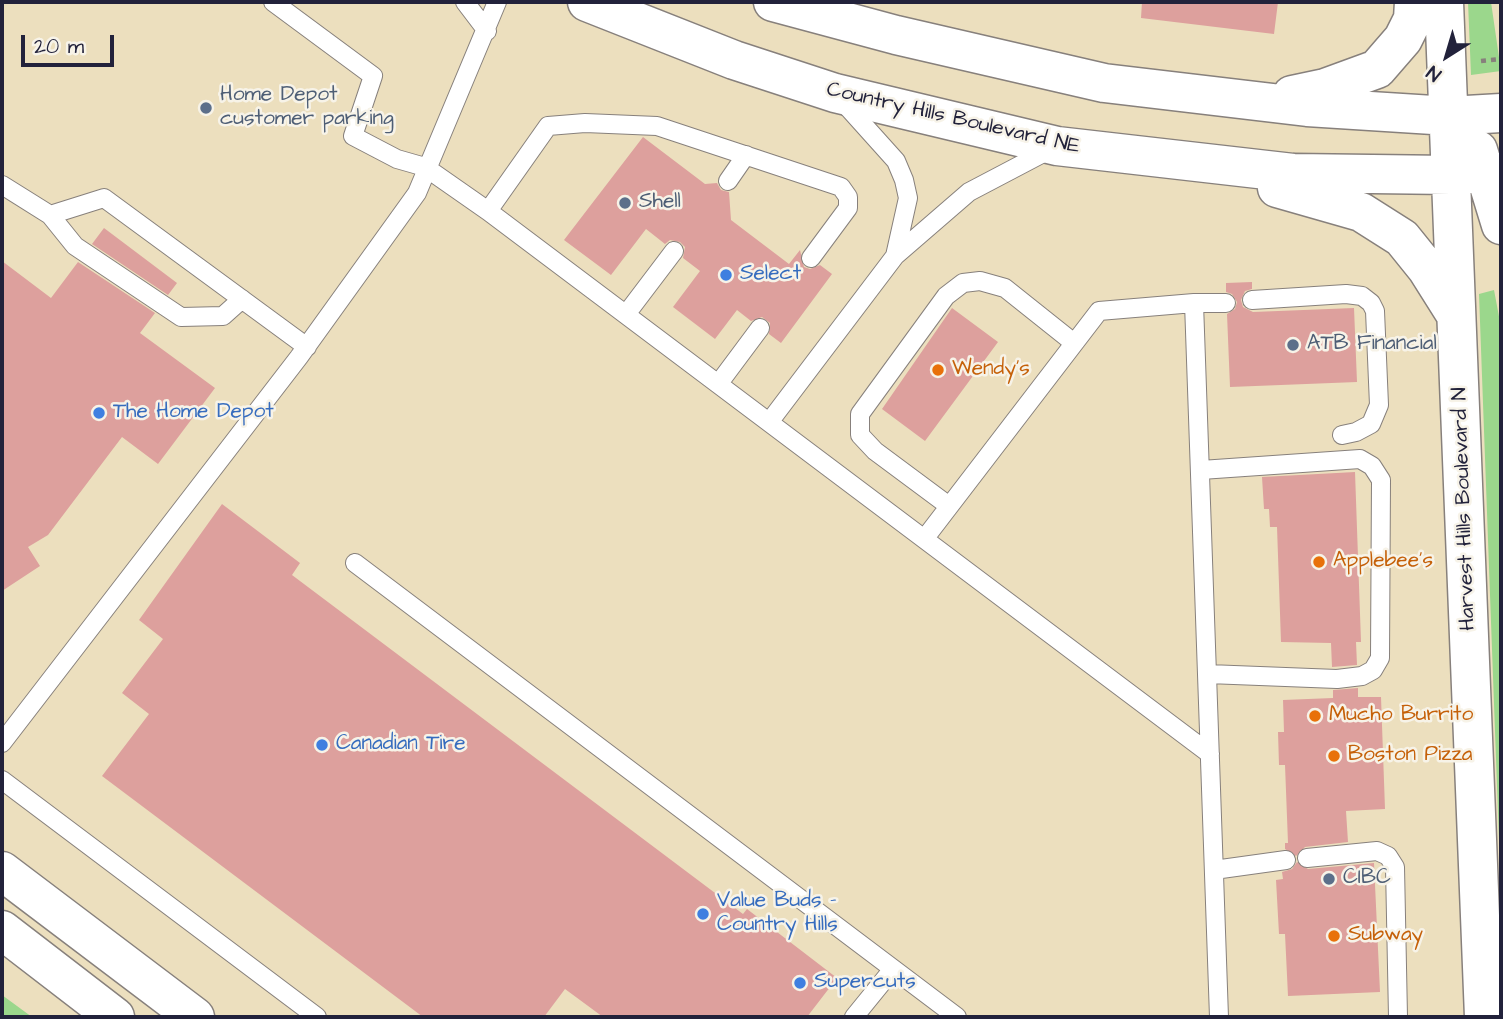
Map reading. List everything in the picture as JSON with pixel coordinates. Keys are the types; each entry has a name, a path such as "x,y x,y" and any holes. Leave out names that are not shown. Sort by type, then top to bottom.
{"main road":[{"name":"Country Hills Boulevard NE","path":"587,2 734,60 835,93 1057,146 1293,173 1479,174"},
{"path":"773,2 896,35 1104,83 1255,102 1449,116 1501,113"},
{"path":"1255,102 1325,88 1377,69 1403,39 1413,19 1414,2"},
{"path":"1444,2 1449,116 1468,132 1479,174 1501,225"},
{"path":"1170,161 1325,200 1379,222 1402,238 1416,254 1457,317"},
{"name":"Harvest Hills Boulevard N","path":"1479,174 1457,317 1484,1017"},
{"path":"2,871 195,1017"},
{"path":"2,930 115,1017"}],"lane":[{"path":"273,2 373,76 353,136 397,159 425,167 488,211 1210,754"},
{"path":"465,2 487,31"},
{"path":"2,743 307,347 417,193 425,167 487,31 497,2"},
{"path":"835,93 896,161 904,180 908,198 895,256"},
{"path":"488,211 548,126 584,123 657,126 841,187 848,197 848,208 811,258"},
{"path":"770,421 895,256 970,192 1020,162 1057,146"},
{"path":"728,181 746,155"},
{"path":"2,186 50,215 75,246 181,317 223,317 242,299"},
{"path":"50,215 104,198 307,347"},
{"path":"627,313 674,251"},
{"path":"949,506 875,451 860,435 860,414 946,296 963,283 980,281 1005,288 1074,343"},
{"path":"1252,300 1346,294 1362,296 1371,303 1376,311 1378,405 1371,424 1356,432 1342,435"},
{"path":"1194,303 1219,1017"},
{"path":"925,538 1099,311 1226,303"},
{"path":"719,383 760,328"},
{"path":"1201,470 1360,459 1372,466 1381,480 1380,658 1373,670 1362,676 1337,679 1208,674"},
{"path":"355,564 957,1017"},
{"path":"2,779 317,1017"},
{"path":"1307,858 1377,851 1388,856 1395,867 1398,1017"},
{"path":"1214,870 1286,860"},
{"path":"854,1017 893,969"}],"path":[{"path":"1479,61 1501,59"}],"green space":[{"path":"1468,2 1491,2 1501,71 1471,75"},
{"path":"1494,290 1501,327 1501,895 1479,294"},
{"path":"2,995 32,1017 2,1017"}],"building":[{"path":"1142,2 1278,2 1274,34 1141,18"},
{"path":"643,137 705,184 717,183 721,190 729,192 731,220 789,264 800,250 804,267 810,269 820,265 832,274 781,343 769,334 770,323 762,317 751,321 737,310 715,339 673,307 700,271 683,258 685,247 680,242 670,240 665,244 646,229 611,275 564,240"},
{"path":"104,228 177,283 168,295 92,244"},
{"name":"The Home Depot","path":"2,261 51,298 78,262 155,313 140,333 215,388 158,464 122,437 48,535 28,547 40,566 2,591"},
{"path":"1252,282 1252,289 1245,291 1241,300 1243,307 1253,312 1354,308 1357,382 1230,387 1227,314 1235,309 1237,302 1232,294 1226,292 1226,283"},
{"path":"952,308 998,342 925,441 882,409"},
{"path":"1355,472 1361,642 1356,642 1357,665 1332,667 1331,643 1281,642 1277,527 1270,527 1269,509 1264,509 1262,477"},
{"name":"Canadian Tire","path":"222,504 300,563 292,575 743,914 747,909 837,978 807,1017 603,1017 565,989 544,1017 423,1017 102,776 149,714 122,693 163,639 139,620"},
{"path":"1358,688 1358,697 1381,697 1385,809 1346,811 1348,842 1305,847 1296,856 1285,849 1285,843 1288,843 1285,765 1279,765 1278,732 1284,732 1283,700 1333,698 1333,690"},
{"path":"1297,862 1308,869 1374,863 1380,992 1288,996 1285,934 1279,934 1276,880 1283,879 1282,872 1292,869"}],"place":[{"name":"Home Depot customer parking","path":"206,108"},
{"name":"Shell","path":"625,203"},
{"name":"Select","path":"726,275"},
{"name":"ATB Financial","path":"1293,345"},
{"name":"Wendy's","path":"938,370"},
{"name":"The Home Depot","path":"99,413"},
{"name":"Applebee's","path":"1319,562"},
{"name":"Mucho Burrito","path":"1315,716"},
{"name":"Canadian Tire","path":"322,745"},
{"name":"Boston Pizza","path":"1334,756"},
{"name":"CIBC","path":"1329,879"},
{"name":"Value Buds - Country Hills","path":"703,914"},
{"name":"Subway","path":"1334,936"},
{"name":"Supercuts","path":"800,983"}]}
